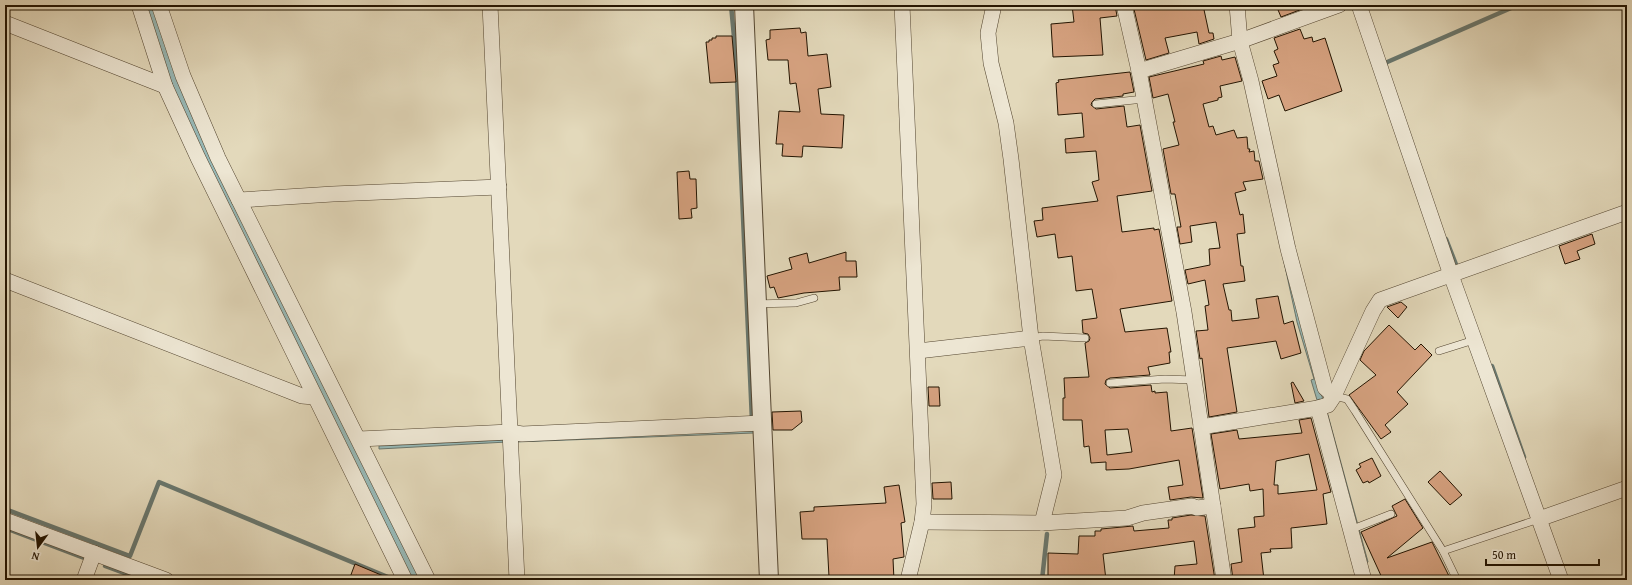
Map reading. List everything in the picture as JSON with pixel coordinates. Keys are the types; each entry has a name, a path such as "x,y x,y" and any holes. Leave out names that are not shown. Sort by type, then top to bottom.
{"street":[{"path":"139,5 165,86 198,158 405,580"},
{"path":"159,5 178,62 215,150 428,580"},
{"path":"490,5 517,580"},
{"path":"744,5 769,580"},
{"path":"902,5 924,504 922,522 908,580"},
{"path":"994,5 988,33 991,63 1006,123 1031,338 1054,475 1042,523"},
{"path":"1124,5 1139,71 1184,312 1224,580"},
{"path":"1237,5 1240,41 1251,81 1288,249 1325,388 1355,528 1364,580"},
{"path":"1139,71 1240,41 1339,5"},
{"path":"1359,5 1451,275 1561,580"},
{"path":"5,23 165,86"},
{"path":"198,158 215,150"},
{"path":"239,200 333,194 499,188"},
{"path":"1327,403 1380,300 1627,212"},
{"path":"5,280 302,396 314,397"},
{"path":"918,351 1031,338"},
{"path":"1201,427 1327,403"},
{"path":"359,439 510,432 522,434 762,423"},
{"path":"1539,519 1627,488"},
{"path":"922,522 1042,523 1127,518 1143,513 1192,506 1197,508 1213,506"},
{"path":"5,520 166,580"},
{"path":"84,580 94,553"}],"lane":[{"path":"1096,104 1144,99"},
{"path":"757,304 796,303 814,298"},
{"path":"1031,338 1043,336 1085,338"},
{"path":"1439,351 1474,340"},
{"path":"1110,383 1165,379 1194,380"},
{"path":"1327,403 1347,399 1443,551 1457,580"},
{"path":"1355,528 1391,514"},
{"path":"1443,551 1539,519"}],"water":[{"path":"142,5 156,5 169,46 424,580 409,580 197,151"},
{"path":"1263,165 1311,362 1328,415 1368,562 1364,564 1320,399 1317,400 1311,380 1314,379 1297,322"},
{"path":"754,431 754,433 515,442 516,439"},
{"path":"507,440 507,442 379,449 379,446"}],"building":[{"path":"1072,5 1115,5 1117,16 1100,18 1103,55 1053,57 1051,24 1074,22"},
{"path":"1133,5 1170,5 1171,8 1203,5 1209,33 1213,33 1214,39 1199,44 1197,32 1165,38 1169,53 1146,60"},
{"path":"1276,5 1313,5 1281,17"},
{"path":"800,28 801,33 806,32 808,56 827,54 831,87 818,89 821,114 844,115 842,148 803,146 802,157 782,156 783,144 776,144 779,111 800,112 796,83 790,84 788,60 768,60 766,40 770,39 770,30"},
{"path":"1300,29 1304,39 1312,37 1313,42 1325,38 1342,91 1285,111 1279,95 1268,99 1262,81 1277,76 1273,65 1279,63 1274,51 1278,49 1274,38"},
{"path":"716,36 732,36 736,82 710,83 706,42 712,40 712,38 716,38"},
{"path":"1221,56 1222,60 1235,57 1242,81 1220,86 1222,97 1218,98 1218,100 1203,104 1209,127 1213,126 1216,135 1234,130 1237,138 1247,137 1248,149 1250,149 1249,152 1254,151 1255,161 1259,161 1263,179 1243,182 1246,190 1235,193 1240,215 1243,214 1245,233 1237,234 1241,266 1243,266 1245,281 1223,284 1229,310 1231,310 1232,321 1259,318 1256,299 1278,296 1284,324 1293,321 1301,353 1281,359 1276,341 1227,348 1237,412 1209,417 1202,358 1200,359 1196,331 1208,330 1205,306 1209,305 1205,280 1188,284 1185,270 1210,265 1209,249 1220,248 1216,222 1190,226 1192,242 1180,244 1177,227 1181,227 1175,194 1171,194 1163,149 1179,145 1173,122 1175,122 1168,94 1153,98 1149,77 1204,64 1203,61"},
{"path":"1130,72 1134,92 1123,94 1123,96 1095,99 1091,105 1096,109 1124,106 1127,127 1140,125 1152,191 1117,196 1122,232 1154,228 1154,230 1159,229 1172,301 1120,309 1125,332 1167,328 1171,352 1169,352 1170,363 1148,367 1150,375 1110,378 1106,380 1105,384 1110,388 1151,385 1152,392 1167,392 1171,431 1192,428 1203,498 1191,497 1170,500 1168,487 1183,485 1179,460 1129,469 1106,470 1106,462 1091,463 1089,446 1084,447 1082,420 1063,420 1063,398 1065,398 1064,378 1089,377 1085,343 1089,341 1090,338 1088,334 1083,333 1082,320 1097,318 1092,289 1076,291 1072,256 1058,258 1055,234 1037,237 1034,221 1043,220 1042,208 1098,201 1092,182 1099,180 1096,151 1066,153 1065,139 1084,137 1082,113 1058,115 1056,83 1059,82 1058,80","holes":["1128,429 1132,452 1107,455 1105,430"]},
{"path":"689,171 690,179 696,179 697,208 691,209 692,218 679,219 677,172"},
{"path":"1592,234 1595,244 1577,251 1580,259 1565,264 1559,246"},
{"path":"846,252 846,261 856,261 857,277 839,277 840,290 804,293 778,298 774,287 770,288 767,276 792,269 789,258 807,253 809,263"},
{"path":"1401,302 1407,307 1398,318 1387,307"},
{"path":"1389,325 1415,350 1421,344 1432,355 1397,392 1408,404 1385,425 1391,432 1381,439 1349,395 1376,375 1360,360 1364,351"},
{"path":"1293,382 1304,401 1295,403 1291,383"},
{"path":"928,387 939,387 940,406 929,406"},
{"path":"801,411 802,422 792,430 773,430 772,412"},
{"path":"1311,418 1331,492 1323,494 1327,524 1291,528 1292,548 1270,549 1271,552 1261,553 1264,580 1233,580 1231,564 1242,562 1238,529 1255,527 1254,517 1264,516 1263,489 1250,491 1249,484 1220,489 1211,434 1237,430 1239,439 1302,433 1299,420","holes":["1309,454 1317,490 1278,494 1278,485 1274,485 1276,461"]},
{"path":"1372,458 1381,476 1369,483 1368,481 1363,483 1356,470 1361,467 1359,464"},
{"path":"1440,471 1462,495 1450,505 1428,482"},
{"path":"951,482 952,499 933,499 932,483"},
{"path":"899,485 905,522 901,523 904,557 893,559 894,580 854,580 854,576 829,577 827,539 802,539 800,512 814,511 814,507 886,503 884,487"},
{"path":"1405,499 1423,528 1387,558 1432,542 1451,580 1383,580 1361,532 1397,516 1392,506"},
{"path":"1191,515 1205,516 1215,580 1174,580 1175,566 1197,564 1194,541 1103,554 1106,580 1068,580 1068,576 1048,576 1048,553 1078,554 1079,536 1095,536 1095,531 1101,531 1101,529 1133,526 1134,531 1169,528 1168,520"},
{"path":"355,564 393,580 349,580"}],"waterway":[{"path":"731,5 736,58 752,421"},
{"path":"1386,66 1385,63 1518,5"},
{"path":"1446,239 1457,267"},
{"path":"1492,366 1524,457"},
{"path":"5,509 130,556 159,482 395,580"},
{"path":"5,528 84,558"},
{"path":"1042,580 1047,534"},
{"path":"105,566 143,580"}]}
